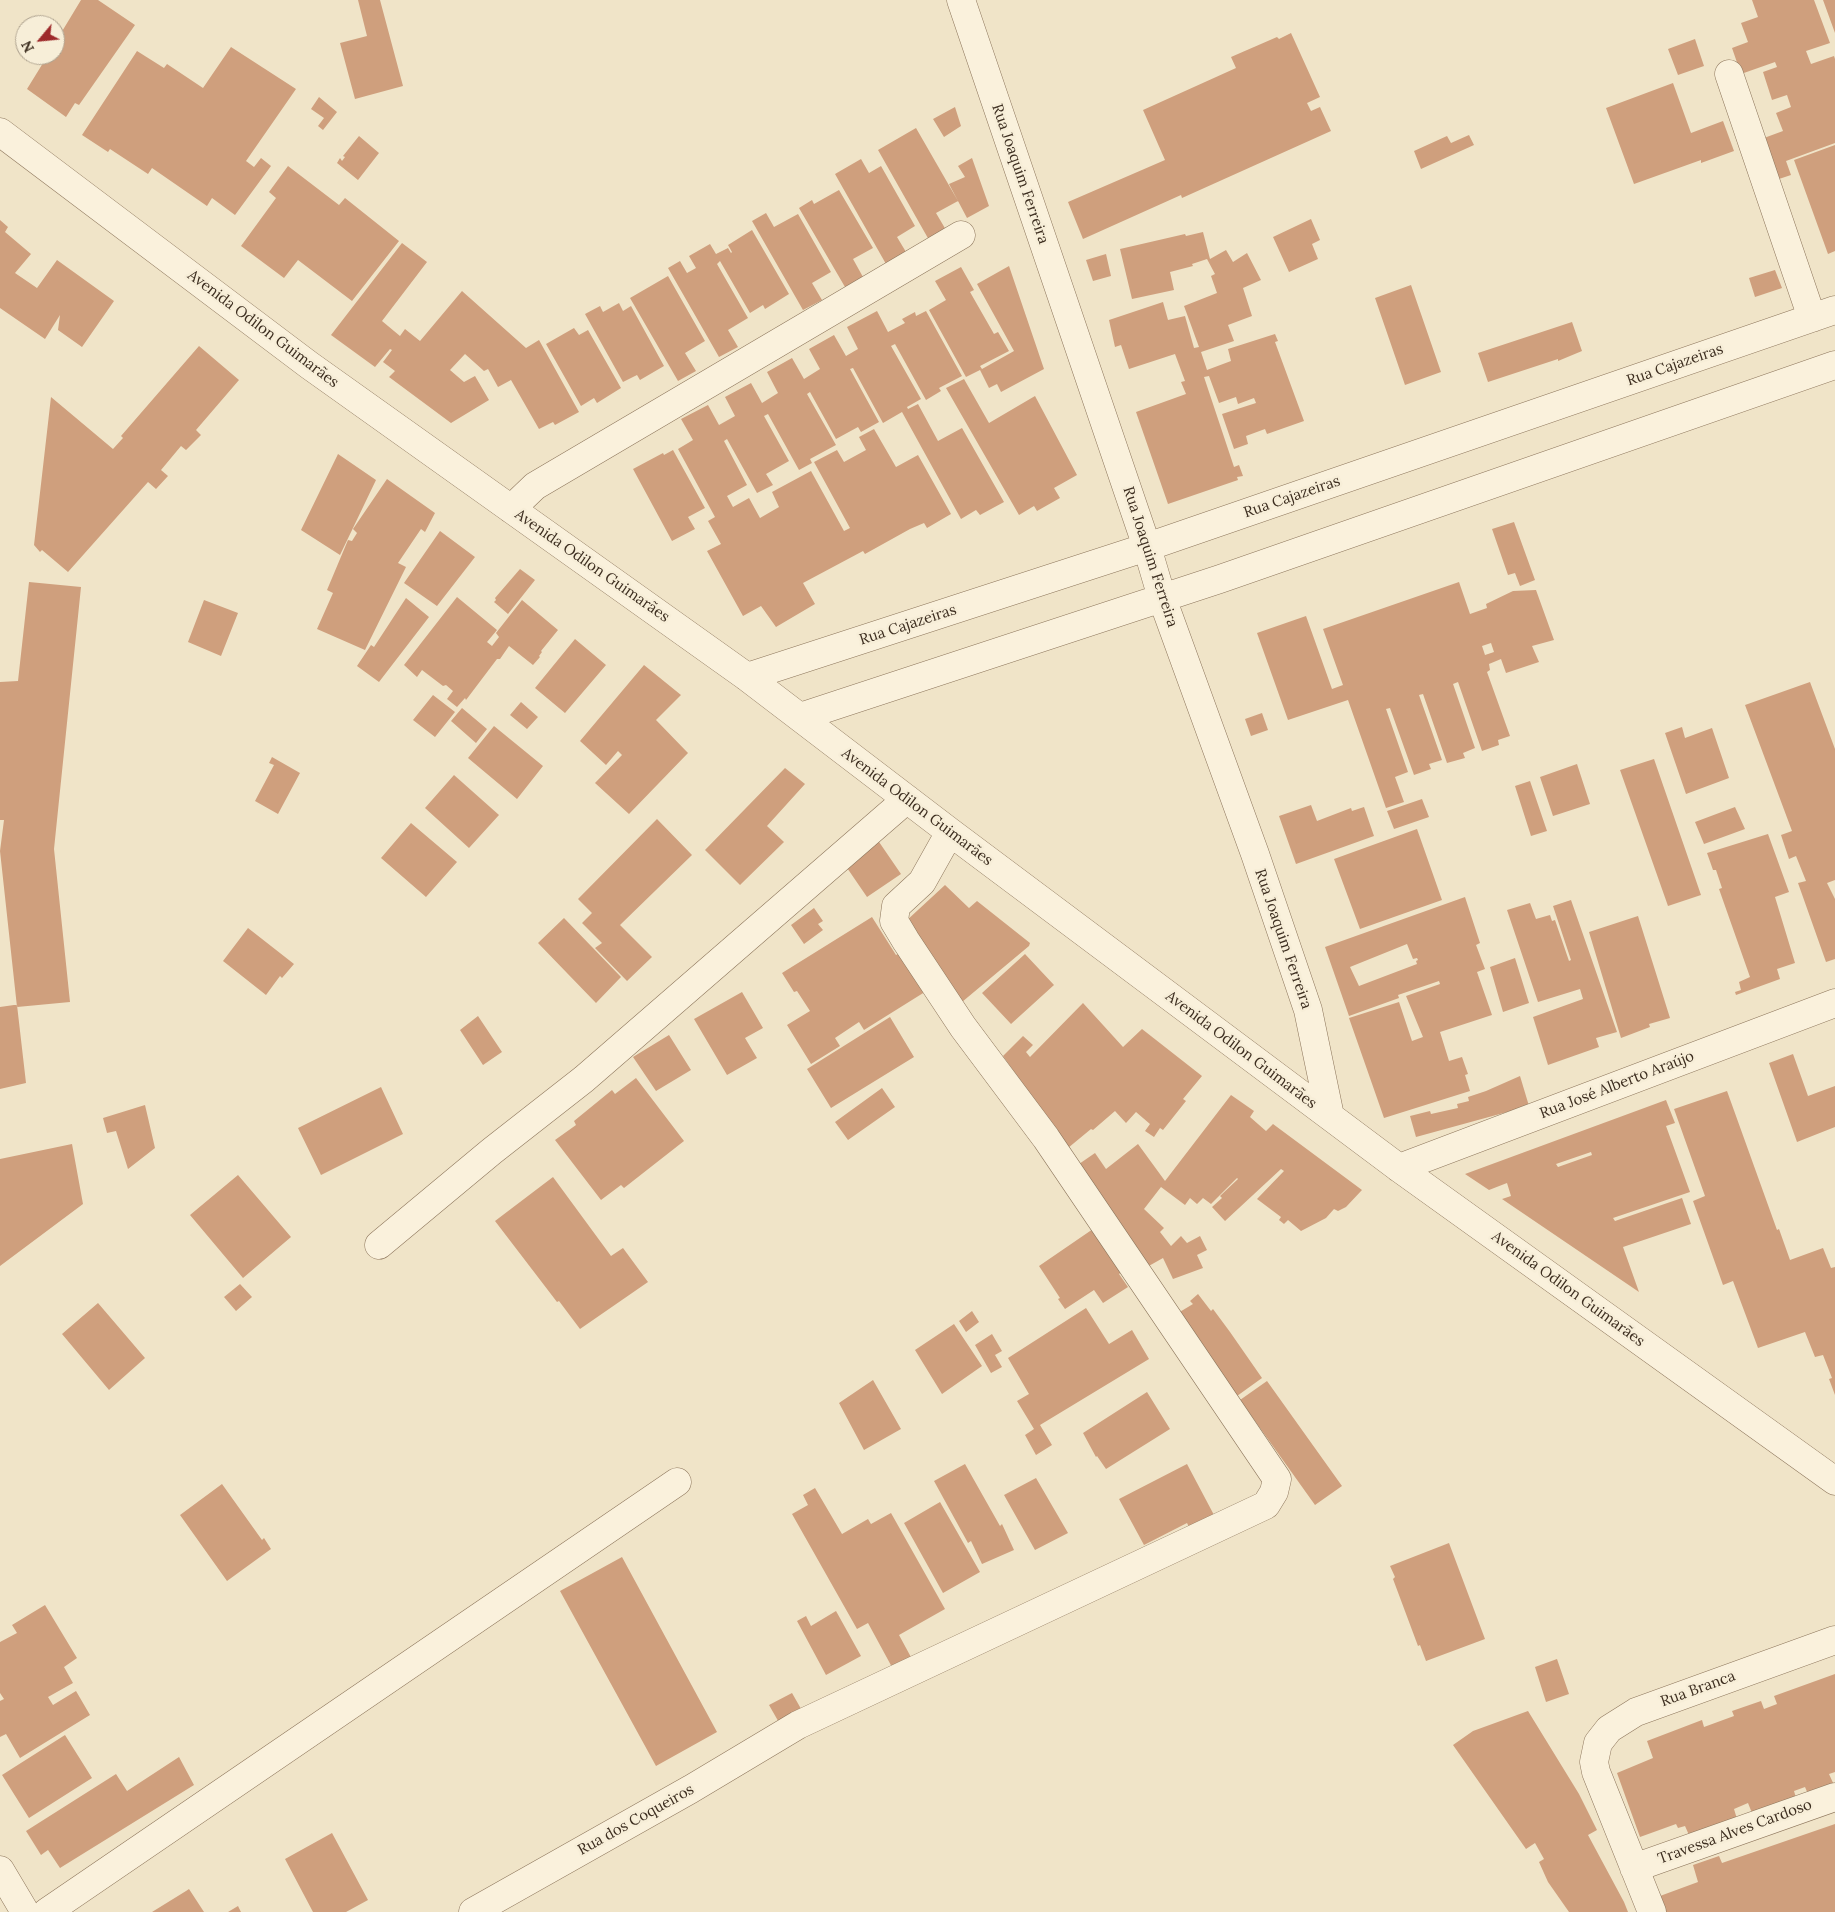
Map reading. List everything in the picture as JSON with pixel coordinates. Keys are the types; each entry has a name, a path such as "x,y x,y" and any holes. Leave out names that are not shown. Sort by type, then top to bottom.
{"street":[{"name":"Rua Joaquim Ferreira","path":"961,0 1147,547 1162,598 1255,854 1308,1010 1330,1116"},
{"path":"1729,74 1823,314"},
{"name":"Avenida Odilon Guimarães","path":"0,132 309,365 747,677 950,832 1399,1168 1835,1481"},
{"path":"511,509 535,486 961,235"},
{"name":"Rua Cajazeiras","path":"747,677 1147,547 1823,314"},
{"path":"800,717 1162,598 1835,365"},
{"path":"379,1245 492,1151 584,1078 907,799"},
{"name":"Rua dos Coqueiros","path":"473,1912 691,1790 798,1725 1266,1505 1274,1492 1276,1479 1046,1138 963,1027 894,922 896,906 922,882 950,832"},
{"name":"Rua José Alberto Araújo","path":"1399,1168 1835,1003"},
{"path":"48,1912 677,1482"},
{"name":"Rua Branca","path":"1634,1868 1596,1772 1594,1762 1598,1743 1609,1728 1636,1712 1835,1640"},
{"name":"Travessa Alves Cardoso","path":"1634,1868 1835,1797"},
{"path":"1634,1868 1652,1912"},
{"path":"0,1870 25,1912"}],"building":[{"path":"81,0 98,0 135,25 79,105 75,103 66,117 27,89 42,65 65,65 65,26"},
{"path":"358,0 380,0 403,86 355,99 340,43 367,36"},
{"path":"1752,0 1814,0 1830,43 1806,51 1811,64 1834,56 1835,59 1835,143 1786,161 1791,175 1779,179 1764,138 1783,131 1776,113 1791,107 1787,95 1772,100 1763,72 1777,67 1775,62 1741,74 1732,48 1748,42 1741,23 1758,17"},
{"path":"1823,0 1835,0 1835,33"},
{"path":"1291,33 1320,97 1307,103 1311,111 1320,107 1331,131 1182,198 1181,195 1083,239 1068,202 1165,160 1143,110 1236,68 1231,57"},
{"path":"1695,39 1704,66 1678,75 1668,49"},
{"path":"231,47 296,89 246,161 254,167 261,158 271,166 235,215 212,198 207,206 152,168 148,174 110,149 108,152 82,135 137,51 164,68 167,64 203,88"},
{"path":"1673,83 1691,133 1723,121 1734,151 1701,163 1701,160 1634,184 1606,108"},
{"path":"319,97 337,112 323,130 318,126 324,118 311,109"},
{"path":"955,107 961,126 944,137 933,119"},
{"path":"916,128 958,201 936,213 946,230 929,240 878,150"},
{"path":"1469,135 1474,145 1421,169 1414,151 1447,136 1451,143"},
{"path":"359,136 379,153 358,180 337,163 340,158 342,161 345,157 343,156"},
{"path":"1835,145 1835,251 1828,254 1794,160"},
{"path":"972,158 989,206 967,218 949,184 965,177 958,166"},
{"path":"861,159 869,173 881,166 915,226 897,237 906,252 886,264 835,174"},
{"path":"288,166 339,205 345,198 399,241 352,301 298,260 284,278 241,246 276,198 269,192"},
{"path":"839,190 873,248 853,259 863,277 845,287 799,208 812,200 814,204"},
{"path":"766,213 774,227 798,214 831,272 812,283 822,300 803,310 752,221"},
{"path":"1311,219 1320,240 1312,244 1318,259 1289,272 1273,237"},
{"path":"0,220 8,227 5,232 31,254 15,273 37,288 57,260 114,301 82,347 58,330 60,315 45,339 0,308"},
{"path":"752,230 789,294 765,309 763,305 750,313 720,261 717,264 748,318 728,330 738,347 719,357 668,268 680,261 687,273 696,268 689,256 710,244 716,254 728,248 731,253 728,245"},
{"path":"1203,232 1210,259 1226,250 1233,262 1247,253 1261,280 1243,288 1252,316 1228,325 1234,341 1201,352 1207,370 1231,361 1228,349 1275,334 1278,341 1275,342 1304,421 1267,434 1265,429 1246,436 1248,444 1234,449 1222,414 1256,403 1254,398 1238,404 1236,397 1219,403 1209,376 1204,377 1234,467 1239,465 1243,476 1237,477 1238,480 1168,504 1136,412 1186,394 1181,382 1185,381 1175,354 1129,369 1121,345 1115,347 1109,320 1163,302 1168,320 1185,316 1194,348 1199,347 1184,306 1217,293 1211,276 1215,274 1207,259 1192,264 1193,266 1170,272 1174,290 1132,299 1120,249 1185,234 1186,236"},
{"path":"402,243 427,262 382,321 400,336 405,329 420,341 462,291 526,348 539,340 579,412 555,425 553,422 539,429 511,380 498,387 488,369 484,371 465,354 450,370 464,382 475,376 489,400 451,423 389,377 395,371 383,362 392,350 390,349 375,367 331,335"},
{"path":"1106,254 1111,276 1093,281 1086,260"},
{"path":"1009,266 1044,369 1001,392 997,384 989,388 980,370 966,377 929,310 946,300 935,281 961,267 974,290 970,292 994,334 998,332 1009,351 980,366 982,369 1014,351 977,284"},
{"path":"1775,270 1782,288 1755,297 1749,278"},
{"path":"668,276 705,341 685,353 696,371 678,381 630,298"},
{"path":"1411,285 1441,372 1405,385 1375,298"},
{"path":"619,303 623,311 631,306 664,366 640,380 637,375 623,382 585,314 600,306 603,312"},
{"path":"877,311 888,332 905,323 902,319 915,312 916,316 926,311 962,376 939,388 941,391 926,400 895,344 891,346 921,399 907,407 908,409 918,404 938,441 962,428 1004,502 980,515 976,510 961,519 902,412 883,423 853,368 850,369 879,422 861,432 858,427 836,439 810,392 807,394 836,445 810,459 812,463 799,470 768,414 764,416 789,461 766,474 773,485 757,493 727,439 724,441 747,485 727,496 733,507 749,498 760,518 779,507 772,492 811,471 844,531 850,528 814,462 837,450 844,462 866,450 859,437 874,429 896,467 918,455 951,514 927,528 924,523 910,529 865,554 863,551 803,583 815,604 776,627 761,606 743,616 707,551 721,544 708,521 715,517 678,449 693,440 681,419 708,405 719,425 735,416 725,397 751,383 762,403 778,393 767,372 792,358 804,379 820,369 809,349 834,335 846,356 858,349 847,327"},
{"path":"1572,322 1582,351 1558,361 1558,359 1488,382 1478,353"},
{"path":"574,328 579,335 588,330 621,388 597,403 594,398 581,406 546,344"},
{"path":"199,346 239,380 196,430 201,435 186,450 181,446 161,470 168,476 156,489 148,482 68,572 42,550 40,552 34,545 51,397 113,449 123,438 121,436"},
{"path":"964,379 989,423 1035,396 1077,475 1054,488 1060,498 1037,511 1034,506 1019,515 946,388"},
{"path":"673,450 705,508 688,517 695,529 672,541 633,469 663,453 664,455"},
{"path":"338,454 376,480 340,555 301,530"},
{"path":"387,479 435,513 425,532 421,529 398,563 406,567 365,650 317,629 333,593 327,590 348,540 352,541 357,533 353,529"},
{"path":"1514,522 1535,580 1520,586 1515,573 1508,575 1492,529"},
{"path":"440,531 475,557 437,606 404,583"},
{"path":"520,569 535,580 508,614 494,602 495,598"},
{"path":"29,582 81,587 54,849 70,1002 17,1007 0,851 4,820 0,820 0,682 18,681"},
{"path":"1459,582 1470,614 1487,608 1486,604 1513,591 1536,590 1554,640 1532,646 1539,662 1506,673 1501,659 1489,664 1490,670 1487,672 1510,736 1498,740 1499,745 1482,751 1458,682 1453,684 1475,748 1463,753 1465,758 1447,763 1423,694 1419,695 1442,760 1429,764 1431,769 1414,775 1390,708 1386,709 1408,772 1395,777 1404,802 1386,808 1348,700 1288,720 1257,633 1306,616 1332,689 1343,685 1323,629","holes":["1491,643 1494,652 1485,655 1482,646"]},
{"path":"457,597 497,630 487,642 492,646 499,637 496,633 522,600 558,630 541,651 540,657 533,665 509,646 466,700 465,698 457,707 447,699 453,691 446,685 443,686 422,670 417,677 404,665"},
{"path":"406,598 429,617 379,682 357,666 371,645 374,647"},
{"path":"204,600 238,613 221,656 188,642"},
{"path":"575,639 606,665 565,713 535,688"},
{"path":"644,665 681,695 656,720 688,753 629,814 595,783 622,755 618,751 606,765 580,741"},
{"path":"1810,682 1835,749 1835,880 1827,883 1835,899 1835,959 1826,962 1798,883 1806,881 1796,856 1789,859 1781,835 1792,831 1745,705"},
{"path":"433,695 455,712 435,737 413,720"},
{"path":"521,702 538,717 527,729 510,715"},
{"path":"462,708 487,729 476,743 451,721"},
{"path":"1262,713 1268,730 1251,736 1245,719"},
{"path":"494,726 543,766 517,799 468,758"},
{"path":"1682,727 1685,738 1712,728 1729,778 1686,794 1665,733"},
{"path":"272,757 300,773 278,814 255,801 274,765 269,763"},
{"path":"1654,759 1701,895 1668,906 1620,770"},
{"path":"1577,764 1590,804 1553,816 1540,777"},
{"path":"785,768 805,784 767,826 784,842 740,885 705,850"},
{"path":"454,775 499,815 469,848 425,808"},
{"path":"1530,781 1547,831 1531,836 1515,786"},
{"path":"1422,799 1429,817 1394,829 1387,811"},
{"path":"1311,805 1317,821 1351,808 1352,811 1364,807 1374,836 1296,864 1279,816"},
{"path":"1735,807 1745,829 1704,844 1695,822"},
{"path":"657,819 692,855 620,925 652,957 627,981 595,948 602,943 582,923 592,913 578,899"},
{"path":"411,823 457,862 426,897 381,858"},
{"path":"1417,829 1442,900 1360,929 1334,859"},
{"path":"1768,834 1789,892 1775,897 1795,963 1777,969 1780,979 1736,995 1735,992 1741,990 1739,982 1750,977 1719,889 1722,888 1716,870 1713,870 1707,853"},
{"path":"877,839 901,874 867,897 843,862"},
{"path":"945,885 969,908 977,901 1030,943 1029,946 962,1002 905,922"},
{"path":"1465,897 1480,943 1476,945 1485,969 1477,972 1492,1015 1440,1032 1449,1061 1462,1057 1468,1074 1465,1075 1470,1091 1384,1118 1349,1018 1399,1002 1412,1041 1423,1037 1406,996 1440,984 1439,981 1398,995 1399,998 1349,1016 1325,947","holes":["1407,944 1413,959 1417,958 1417,964 1359,986 1350,967"]},
{"path":"1571,900 1617,1032 1596,1038 1599,1047 1548,1065 1533,1017 1583,999 1580,989 1538,1002 1507,910 1530,903 1536,919 1550,915 1552,921 1555,920 1569,961 1571,960 1553,906"},
{"path":"814,908 823,921 818,924 823,930 804,944 791,925"},
{"path":"1638,916 1670,1018 1649,1024 1650,1027 1621,1038 1589,932"},
{"path":"872,917 896,955 902,952 928,990 864,1030 859,1022 835,1038 840,1046 811,1064 787,1025 810,1011 797,991 794,992 782,973"},
{"path":"564,918 621,977 596,1003 538,943"},
{"path":"248,928 294,964 282,978 280,976 266,995 223,961"},
{"path":"1025,954 1054,985 1011,1024 982,993"},
{"path":"1515,958 1529,1003 1503,1012 1490,967"},
{"path":"742,992 763,1028 745,1038 757,1058 727,1075 694,1019"},
{"path":"1083,1003 1123,1047 1142,1029 1202,1076 1183,1099 1186,1101 1163,1130 1160,1128 1154,1137 1145,1131 1150,1124 1136,1112 1126,1123 1115,1111 1068,1148 1003,1056 1023,1036 1033,1045 1026,1052 1030,1057"},
{"path":"17,1005 26,1083 0,1089 0,1007"},
{"path":"478,1016 502,1052 483,1065 460,1030"},
{"path":"890,1017 914,1057 831,1108 807,1069"},
{"path":"669,1035 691,1070 656,1091 633,1057"},
{"path":"1793,1054 1808,1096 1835,1086 1835,1127 1797,1142 1769,1063"},
{"path":"1520,1076 1529,1106 1416,1137 1410,1116 1430,1111 1431,1114 1458,1108 1457,1104 1469,1101 1468,1097"},
{"path":"636,1078 684,1141 624,1188 621,1185 601,1200 555,1140 576,1125 574,1121 612,1090 615,1094"},
{"path":"381,1087 403,1134 321,1175 298,1128"},
{"path":"882,1088 895,1107 848,1140 835,1122"},
{"path":"1727,1091 1777,1230 1779,1229 1790,1260 1823,1248 1831,1268 1835,1267 1835,1395 1829,1379 1832,1378 1823,1355 1815,1357 1805,1332 1758,1348 1733,1281 1723,1285 1693,1201 1705,1196 1674,1109"},
{"path":"1231,1095 1254,1111 1250,1117 1266,1131 1273,1124 1362,1190 1346,1207 1338,1211 1334,1209 1326,1218 1301,1231 1288,1220 1284,1224 1279,1220 1281,1217 1257,1199 1284,1171 1281,1169 1225,1221 1212,1207 1222,1198 1220,1196 1237,1178 1211,1204 1203,1198 1197,1204 1190,1198 1185,1205 1161,1187 1144,1209 1164,1228 1160,1232 1171,1246 1181,1236 1187,1243 1200,1236 1207,1250 1197,1255 1203,1268 1173,1279 1163,1258 1147,1267 1079,1164 1095,1153 1106,1169 1138,1144 1165,1181"},
{"path":"1666,1100 1675,1123 1666,1126 1690,1192 1613,1218 1615,1221 1682,1198 1691,1224 1623,1247 1639,1292 1502,1199 1511,1196 1507,1183 1489,1190 1465,1174","holes":["1591,1152 1592,1155 1558,1167 1556,1164"]},
{"path":"145,1105 155,1148 128,1169 116,1131 107,1133 103,1118"},
{"path":"72,1144 83,1204 0,1266 0,1159"},
{"path":"238,1175 291,1237 243,1278 190,1215"},
{"path":"553,1177 611,1256 623,1248 648,1282 580,1329 495,1221"},
{"path":"1093,1229 1123,1271 1119,1274 1128,1287 1103,1303 1094,1290 1065,1309 1039,1266"},
{"path":"240,1284 252,1297 236,1311 224,1297"},
{"path":"1198,1294 1211,1311 1213,1309 1262,1378 1237,1396 1178,1313 1193,1304 1190,1301"},
{"path":"98,1303 145,1358 109,1390 62,1334"},
{"path":"1086,1308 1109,1344 1132,1330 1149,1359 1040,1425 1052,1445 1036,1455 1025,1435 1034,1429 1017,1401 1029,1394 1008,1358"},
{"path":"972,1311 979,1322 966,1332 959,1321"},
{"path":"954,1324 982,1366 942,1394 915,1350"},
{"path":"992,1334 1002,1351 995,1355 1002,1367 991,1373 975,1345"},
{"path":"873,1380 901,1429 864,1450 839,1403"},
{"path":"1267,1381 1342,1486 1315,1505 1240,1400"},
{"path":"1147,1392 1170,1429 1106,1469 1096,1457 1083,1433"},
{"path":"965,1464 1000,1526 1002,1524 1014,1550 982,1564 971,1541 968,1543 934,1481"},
{"path":"1187,1464 1214,1515 1189,1527 1187,1523 1144,1545 1119,1499"},
{"path":"1036,1478 1068,1533 1035,1550 1004,1495"},
{"path":"222,1484 262,1540 264,1538 271,1549 227,1581 180,1515"},
{"path":"815,1488 842,1534 868,1519 871,1524 891,1513 945,1609 899,1635 912,1659 893,1669 868,1623 857,1629 792,1514 808,1505 803,1495"},
{"path":"940,1502 980,1572 943,1593 904,1523"},
{"path":"1449,1543 1485,1639 1426,1661 1420,1645 1418,1646 1390,1566"},
{"path":"622,1557 717,1732 656,1766 560,1591"},
{"path":"45,1605 77,1658 64,1667 73,1683 48,1697 53,1705 76,1691 90,1715 20,1758 6,1734 0,1737 0,1701 4,1699 0,1693 0,1642 17,1633 12,1625"},
{"path":"836,1611 861,1656 826,1675 797,1621 806,1616 811,1626"},
{"path":"1557,1659 1569,1694 1546,1702 1535,1667"},
{"path":"1835,1674 1835,1772 1829,1774 1834,1785 1808,1794 1805,1787 1794,1791 1796,1798 1752,1813 1748,1803 1734,1809 1737,1819 1689,1835 1685,1826 1678,1828 1676,1824 1640,1837 1617,1773 1653,1758 1647,1741 1702,1720 1704,1727 1734,1716 1732,1711 1761,1701 1764,1709 1777,1704 1774,1696"},
{"path":"792,1693 804,1714 781,1726 769,1705"},
{"path":"1528,1711 1579,1794 1597,1830 1588,1835 1628,1912 1569,1912 1548,1882 1539,1862 1544,1859 1535,1843 1526,1849 1453,1745 1473,1731"},
{"path":"65,1735 92,1778 29,1818 2,1775"},
{"path":"179,1757 194,1785 60,1868 48,1850 41,1855 26,1831 116,1774 127,1791"},
{"path":"1835,1824 1835,1912 1665,1912 1660,1896 1698,1882 1693,1865 1719,1856 1722,1863"},
{"path":"332,1833 368,1900 346,1912 313,1912 285,1859"},
{"path":"189,1889 204,1912 152,1912 186,1891"},
{"path":"238,1906 241,1912 228,1912"}]}
